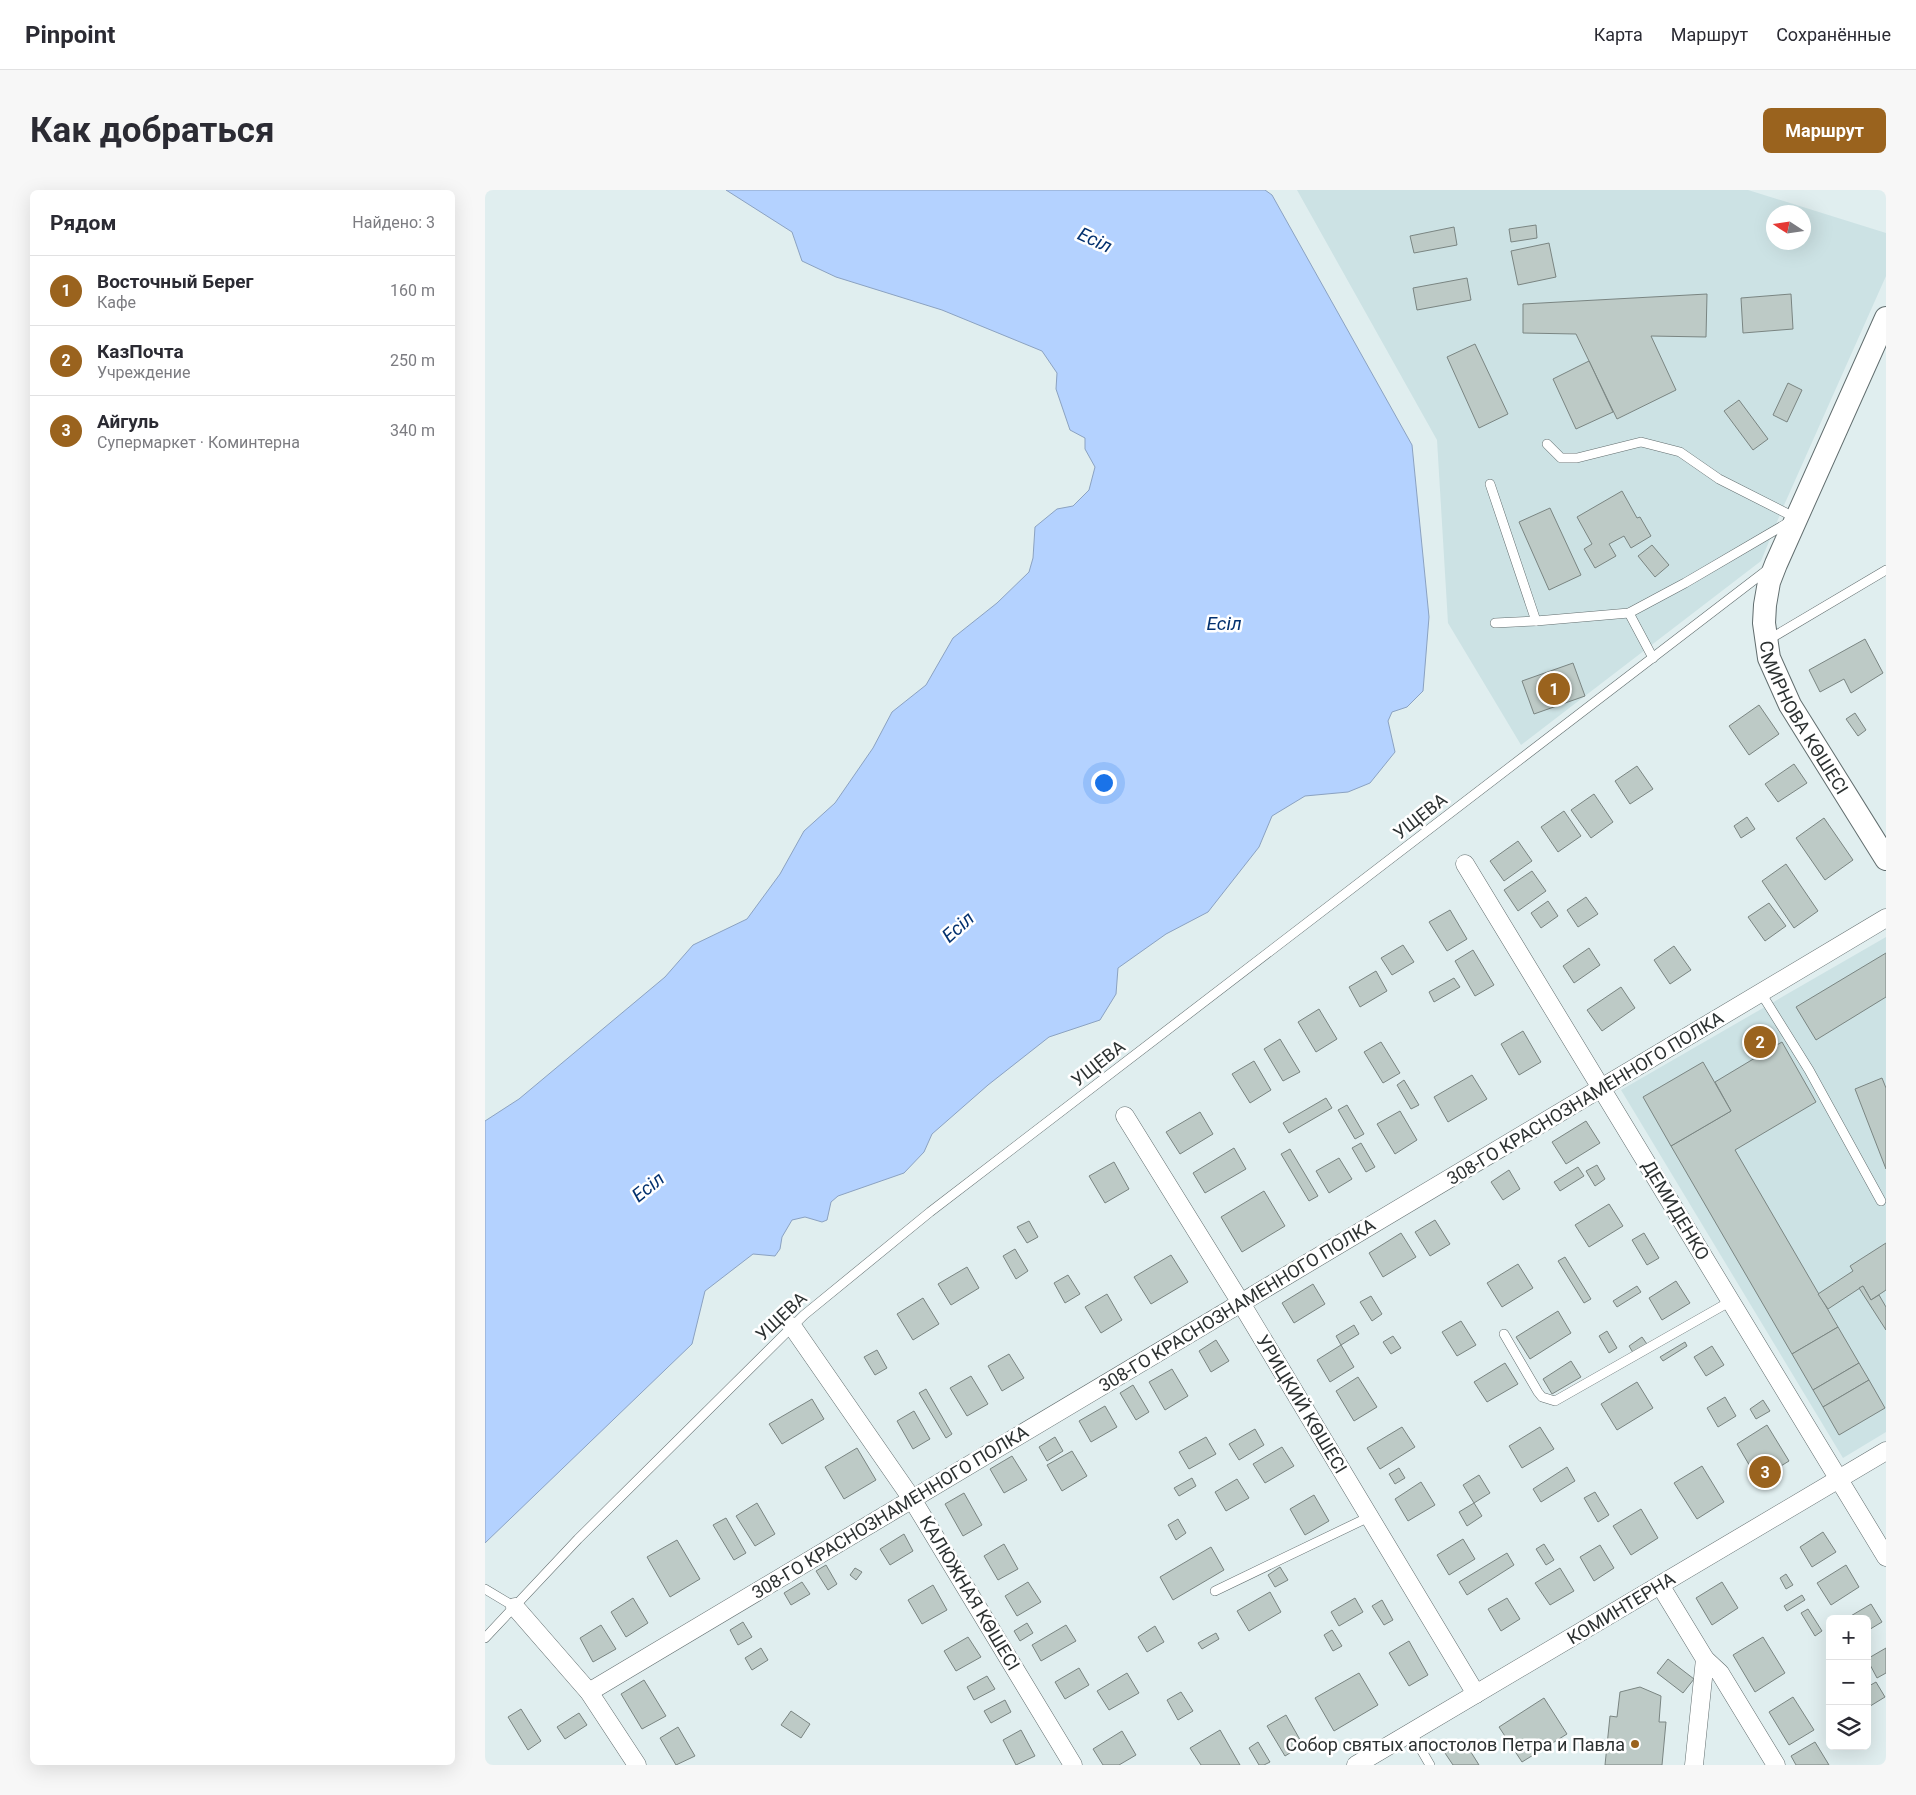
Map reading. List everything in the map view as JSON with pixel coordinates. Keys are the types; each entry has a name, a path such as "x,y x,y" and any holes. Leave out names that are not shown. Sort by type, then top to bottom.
{"street":[{"name":"СМИРНОВА КӨШЕСІ","path":"1886,318 1776,564 1769,582 1765,605 1765,642 1775,675 1790,705 1886,859"},
{"name":"ДЕМИДЕНКО","path":"1465,864 1886,1557"},
{"name":"308-ГО КРАСНОЗНАМЕННОГО ПОЛКА","path":"589,1692 1886,918"},
{"name":"УРИЦКИЙ КӨШЕСІ","path":"1125,1116 1241,1303 1476,1694"},
{"name":"КАЛЮЖНАЯ КӨШЕСІ","path":"792,1326 912,1499 1073,1765"},
{"name":"КОМИНТЕРНА","path":"1359,1764 1886,1451"},
{"path":"1660,1585 1705,1659 1720,1673 1775,1765"},
{"path":"515,1607 589,1692 637,1765"},
{"path":"1694,1765 1705,1659"}],"lane":[{"path":"1547,444 1561,458 1577,458 1641,442 1680,452 1719,479 1796,518"},
{"path":"1489,484 1536,622"},
{"path":"1495,623 1536,622 1629,613 1685,583 1796,518"},
{"name":"УЩЕВА","path":"485,1638 578,1539 804,1315 930,1212 1776,564"},
{"path":"1765,642 1886,570"},
{"path":"1629,613 1653,658"},
{"path":"1761,993 1809,1070 1881,1201"},
{"path":"1503,1334 1538,1392 1542,1397 1555,1401 1731,1302"},
{"path":"1215,1591 1369,1517"},
{"path":"485,1589 515,1607"},
{"path":"1411,1732 1430,1765"}],"shaded area":[{"path":"1297,190 1748,190 1796,205 1766,205 1766,250 1811,250 1811,210 1886,233 1886,276 1761,561 1521,745 1448,623 1437,440"},
{"path":"1886,937 1886,1432 1843,1458 1621,1090"}],"water":[{"name":"Есіл","path":"726,190 1265,190 1272,195 1412,445 1429,617 1423,691 1407,707 1392,712 1388,721 1395,752 1370,783 1348,792 1305,796 1272,816 1259,847 1208,912 1166,934 1118,968 1116,994 1100,1020 1049,1037 988,1085 932,1134 924,1152 904,1173 838,1196 831,1202 827,1220 822,1222 805,1217 792,1220 782,1237 780,1249 775,1256 753,1254 705,1291 692,1344 485,1543 485,1121 519,1099 665,977 693,945 747,919 780,874 804,831 835,803 873,748 892,712 926,685 953,638 997,603 1029,572 1033,558 1035,527 1057,509 1073,506 1089,490 1095,467 1085,449 1085,438 1070,430 1056,389 1057,373 1042,351 942,310 836,277 802,261 792,232"}],"building":[{"path":"1536,225 1537,238 1511,242 1509,229"},
{"path":"1454,227 1457,245 1414,253 1410,236"},
{"path":"1549,243 1556,277 1518,285 1511,251"},
{"path":"1467,278 1471,300 1417,310 1413,288"},
{"path":"1707,294 1706,337 1651,336 1676,390 1617,419 1576,334 1523,333 1523,304"},
{"path":"1791,294 1793,329 1743,333 1741,298"},
{"path":"1475,344 1508,414 1479,428 1447,357"},
{"path":"1589,361 1613,412 1576,429 1553,379"},
{"path":"1788,383 1802,390 1787,422 1773,415"},
{"path":"1739,400 1768,439 1753,450 1724,411"},
{"path":"1622,491 1637,518 1640,517 1651,536 1631,548 1624,536 1609,544 1616,556 1595,568 1584,549 1592,544 1577,517"},
{"path":"1550,508 1581,575 1549,590 1519,522"},
{"path":"1652,545 1669,565 1655,577 1638,556"},
{"path":"1865,639 1883,673 1851,693 1844,679 1820,692 1809,670"},
{"path":"1573,663 1585,696 1534,714 1522,681"},
{"path":"1759,705 1779,734 1749,755 1729,726"},
{"path":"1855,713 1866,730 1858,736 1846,719"},
{"path":"1794,764 1807,783 1778,802 1765,784"},
{"path":"1637,766 1653,789 1630,804 1615,781"},
{"path":"1594,794 1613,822 1591,838 1571,810"},
{"path":"1564,811 1581,836 1558,852 1541,827"},
{"path":"1747,817 1755,829 1741,838 1734,826"},
{"path":"1824,818 1853,860 1825,880 1796,838"},
{"path":"1518,841 1532,861 1504,881 1490,861"},
{"path":"1786,864 1818,911 1794,928 1762,881"},
{"path":"1532,871 1546,891 1518,911 1504,890"},
{"path":"1586,897 1598,914 1578,927 1567,910"},
{"path":"1548,901 1558,916 1541,928 1531,913"},
{"path":"1769,903 1786,926 1765,941 1748,917"},
{"path":"1450,910 1467,939 1447,951 1429,922"},
{"path":"1403,945 1414,962 1392,975 1381,958"},
{"path":"1674,946 1691,970 1670,984 1654,960"},
{"path":"1589,948 1600,965 1574,983 1563,966"},
{"path":"1473,950 1494,985 1475,996 1455,961"},
{"path":"1886,953 1886,997 1816,1040 1796,1007"},
{"path":"1376,971 1387,991 1360,1007 1349,987"},
{"path":"1454,978 1460,987 1434,1002 1429,992"},
{"path":"1621,987 1635,1008 1602,1031 1587,1010"},
{"path":"1319,1009 1337,1039 1316,1052 1298,1022"},
{"path":"1764,1028 1775,1046 1782,1042 1816,1102 1735,1150 1838,1327 1792,1354 1671,1146 1731,1111 1715,1082 1760,1055 1749,1037"},
{"path":"1523,1031 1541,1062 1519,1075 1501,1044"},
{"path":"1280,1039 1300,1072 1283,1081 1264,1049"},
{"path":"1381,1042 1400,1073 1383,1083 1364,1052"},
{"path":"1254,1061 1271,1090 1250,1103 1232,1074"},
{"path":"1703,1062 1731,1111 1671,1146 1643,1097"},
{"path":"1472,1075 1487,1099 1448,1122 1434,1097"},
{"path":"1882,1078 1886,1088 1886,1169 1855,1089"},
{"path":"1404,1080 1419,1105 1411,1109 1397,1085"},
{"path":"1326,1098 1332,1108 1289,1133 1283,1123"},
{"path":"1347,1105 1364,1134 1355,1139 1338,1110"},
{"path":"1400,1111 1417,1140 1395,1154 1377,1124"},
{"path":"1200,1112 1213,1134 1180,1154 1166,1132"},
{"path":"1586,1121 1600,1143 1566,1164 1552,1142"},
{"path":"1361,1143 1375,1167 1366,1172 1352,1148"},
{"path":"1234,1148 1246,1169 1205,1193 1193,1173"},
{"path":"1290,1149 1318,1196 1309,1201 1281,1154"},
{"path":"1339,1158 1352,1179 1329,1193 1316,1171"},
{"path":"1114,1162 1129,1189 1105,1203 1089,1176"},
{"path":"1597,1165 1605,1179 1595,1186 1586,1171"},
{"path":"1578,1167 1584,1176 1560,1191 1554,1182"},
{"path":"1509,1170 1520,1189 1503,1200 1491,1182"},
{"path":"1264,1191 1285,1226 1242,1252 1221,1217"},
{"path":"1609,1204 1623,1226 1589,1247 1575,1225"},
{"path":"1435,1220 1450,1244 1430,1256 1415,1232"},
{"path":"1029,1221 1038,1237 1027,1243 1017,1227"},
{"path":"1401,1233 1416,1257 1383,1277 1369,1253"},
{"path":"1644,1233 1659,1258 1647,1265 1632,1240"},
{"path":"1886,1243 1886,1290 1871,1300 1863,1286 1828,1309 1818,1294 1853,1271 1850,1266"},
{"path":"1015,1249 1028,1271 1016,1279 1003,1256"},
{"path":"1171,1255 1188,1282 1151,1304 1134,1277"},
{"path":"1565,1257 1591,1299 1584,1303 1558,1261"},
{"path":"1518,1264 1533,1288 1502,1307 1487,1283"},
{"path":"967,1267 979,1288 951,1305 938,1284"},
{"path":"1068,1275 1080,1294 1065,1303 1054,1283"},
{"path":"1676,1281 1690,1303 1662,1320 1649,1298"},
{"path":"1313,1284 1325,1304 1294,1323 1282,1303"},
{"path":"1637,1286 1641,1292 1617,1307 1613,1301"},
{"path":"1863,1286 1871,1300 1879,1295 1886,1307 1886,1330 1859,1288"},
{"path":"1107,1294 1122,1320 1101,1333 1085,1307"},
{"path":"1371,1296 1382,1314 1372,1321 1360,1302"},
{"path":"923,1298 939,1324 913,1340 897,1314"},
{"path":"1558,1311 1571,1333 1530,1359 1516,1337"},
{"path":"1461,1321 1476,1345 1457,1356 1442,1332"},
{"path":"1354,1325 1359,1334 1341,1345 1336,1336"},
{"path":"1838,1327 1859,1363 1813,1390 1792,1354"},
{"path":"1607,1331 1617,1348 1609,1353 1599,1336"},
{"path":"1393,1336 1401,1348 1391,1354 1383,1342"},
{"path":"1642,1337 1649,1347 1635,1356 1629,1346"},
{"path":"1216,1340 1229,1361 1211,1372 1199,1351"},
{"path":"1685,1342 1687,1346 1663,1361 1660,1357"},
{"path":"1341,1345 1354,1367 1330,1382 1317,1360"},
{"path":"1712,1346 1724,1365 1706,1376 1694,1357"},
{"path":"877,1350 887,1368 875,1375 864,1357"},
{"path":"1009,1354 1024,1378 1002,1391 988,1366"},
{"path":"1571,1361 1581,1377 1552,1394 1543,1379"},
{"path":"1505,1363 1518,1384 1487,1402 1474,1382"},
{"path":"1859,1363 1869,1380 1823,1407 1813,1390"},
{"path":"1172,1369 1188,1396 1165,1410 1149,1382"},
{"path":"971,1376 988,1404 967,1416 950,1388"},
{"path":"1358,1377 1377,1407 1354,1421 1336,1391"},
{"path":"1869,1380 1885,1408 1839,1435 1823,1407"},
{"path":"1637,1382 1653,1408 1617,1430 1601,1404"},
{"path":"1133,1385 1149,1412 1136,1420 1120,1393"},
{"path":"926,1389 952,1434 946,1438 919,1393"},
{"path":"1725,1397 1736,1416 1718,1427 1707,1408"},
{"path":"812,1399 824,1419 782,1444 769,1424"},
{"path":"1763,1400 1770,1411 1756,1419 1750,1409"},
{"path":"1105,1406 1117,1427 1091,1442 1079,1421"},
{"path":"914,1411 930,1439 913,1449 897,1421"},
{"path":"1767,1425 1789,1461 1758,1480 1737,1444"},
{"path":"1402,1427 1415,1447 1380,1469 1367,1448"},
{"path":"1540,1427 1554,1449 1522,1468 1509,1446"},
{"path":"1255,1429 1264,1445 1239,1460 1229,1444"},
{"path":"1055,1437 1063,1451 1047,1461 1039,1447"},
{"path":"1206,1437 1216,1454 1189,1469 1179,1452"},
{"path":"1282,1447 1294,1466 1265,1483 1253,1464"},
{"path":"857,1448 876,1480 844,1499 825,1467"},
{"path":"1072,1451 1087,1476 1062,1491 1047,1465"},
{"path":"1012,1456 1027,1480 1004,1493 990,1469"},
{"path":"1702,1466 1724,1502 1697,1519 1674,1483"},
{"path":"1567,1467 1575,1481 1541,1502 1533,1489"},
{"path":"1399,1468 1405,1478 1395,1484 1389,1474"},
{"path":"1479,1475 1490,1493 1474,1503 1463,1485"},
{"path":"1192,1478 1196,1486 1179,1496 1174,1488"},
{"path":"1237,1479 1249,1498 1226,1511 1215,1492"},
{"path":"1421,1482 1435,1505 1408,1521 1395,1499"},
{"path":"1595,1492 1609,1515 1598,1522 1584,1498"},
{"path":"964,1493 982,1525 963,1536 945,1504"},
{"path":"1314,1495 1329,1521 1305,1535 1290,1509"},
{"path":"757,1503 775,1534 755,1546 736,1516"},
{"path":"1474,1503 1482,1516 1467,1526 1459,1512"},
{"path":"1641,1509 1658,1538 1631,1555 1613,1526"},
{"path":"726,1518 746,1553 734,1560 713,1525"},
{"path":"1178,1519 1186,1533 1176,1540 1168,1525"},
{"path":"1823,1532 1836,1552 1812,1567 1800,1547"},
{"path":"904,1534 913,1551 890,1565 880,1549"},
{"path":"1463,1539 1475,1559 1449,1575 1437,1555"},
{"path":"677,1540 700,1579 670,1597 647,1557"},
{"path":"1004,1544 1018,1569 998,1580 984,1556"},
{"path":"1544,1544 1554,1560 1546,1565 1536,1549"},
{"path":"1600,1545 1614,1568 1594,1581 1580,1557"},
{"path":"1211,1547 1224,1570 1173,1600 1160,1577"},
{"path":"1507,1553 1514,1565 1467,1595 1459,1582"},
{"path":"826,1565 837,1584 828,1590 816,1571"},
{"path":"1846,1565 1859,1587 1831,1605 1817,1583"},
{"path":"1280,1567 1288,1580 1275,1587 1268,1575"},
{"path":"855,1568 862,1572 856,1580 850,1575"},
{"path":"1560,1568 1574,1591 1550,1605 1535,1583"},
{"path":"1786,1574 1793,1585 1786,1589 1780,1578"},
{"path":"802,1582 810,1594 791,1605 784,1593"},
{"path":"1028,1582 1041,1602 1017,1616 1005,1596"},
{"path":"1722,1582 1738,1608 1712,1625 1696,1598"},
{"path":"933,1585 947,1610 922,1624 908,1600"},
{"path":"1270,1592 1281,1612 1249,1631 1237,1611"},
{"path":"1802,1595 1805,1600 1787,1611 1784,1606"},
{"path":"633,1598 648,1623 626,1637 611,1612"},
{"path":"1355,1598 1363,1612 1339,1626 1331,1612"},
{"path":"1507,1598 1520,1619 1501,1631 1488,1609"},
{"path":"1382,1600 1393,1620 1384,1625 1372,1606"},
{"path":"1871,1604 1882,1622 1871,1629 1871,1615 1852,1615"},
{"path":"1808,1609 1822,1631 1815,1636 1801,1613"},
{"path":"743,1622 752,1637 738,1645 730,1630"},
{"path":"1027,1623 1033,1633 1020,1641 1014,1631"},
{"path":"601,1625 616,1649 593,1662 580,1638"},
{"path":"1066,1625 1076,1641 1041,1661 1032,1645"},
{"path":"1155,1626 1164,1642 1147,1652 1138,1637"},
{"path":"1332,1630 1342,1646 1333,1651 1324,1635"},
{"path":"1216,1633 1219,1639 1202,1649 1198,1643"},
{"path":"968,1637 981,1657 956,1671 944,1651"},
{"path":"1763,1637 1785,1673 1755,1692 1733,1655"},
{"path":"1409,1641 1428,1675 1409,1686 1389,1653"},
{"path":"761,1648 768,1660 752,1670 745,1658"},
{"path":"1886,1648 1886,1673 1877,1678 1871,1667 1871,1657"},
{"path":"1668,1659 1694,1679 1683,1693 1657,1673"},
{"path":"1079,1668 1089,1685 1065,1699 1055,1682"},
{"path":"1127,1673 1139,1693 1109,1710 1097,1691"},
{"path":"1359,1673 1378,1705 1334,1731 1315,1698"},
{"path":"987,1676 995,1689 974,1700 967,1687"},
{"path":"644,1680 666,1716 642,1729 621,1694"},
{"path":"1876,1682 1885,1697 1871,1706 1871,1705 1871,1685"},
{"name":"Собор святых апостолов Петра и Павла","path":"1640,1687 1661,1696 1659,1722 1666,1722 1662,1765 1605,1765 1610,1716 1617,1717 1620,1692"},
{"path":"1181,1692 1193,1711 1178,1720 1167,1700"},
{"path":"1793,1697 1814,1730 1789,1745 1769,1712"},
{"path":"1544,1698 1567,1734 1522,1762 1499,1727"},
{"path":"1005,1700 1011,1712 991,1723 984,1711"},
{"path":"521,1709 541,1741 528,1750 508,1717"},
{"path":"791,1711 810,1724 801,1738 781,1725"},
{"path":"579,1713 587,1725 565,1739 557,1727"},
{"path":"1286,1715 1303,1745 1285,1756 1267,1726"},
{"path":"678,1727 695,1756 676,1765 660,1738"},
{"path":"1021,1730 1035,1756 1016,1765 1003,1740"},
{"path":"1220,1730 1240,1765 1201,1765 1190,1748"},
{"path":"1122,1731 1136,1755 1119,1765 1103,1765 1093,1749"},
{"path":"1464,1741 1479,1765 1453,1765 1445,1753"},
{"path":"1258,1742 1270,1762 1264,1765 1259,1765 1249,1748"},
{"path":"1815,1742 1829,1765 1796,1765 1791,1756"}],"place":[{"name":"Восточный Берег","path":"1554,689"},
{"name":"КазПочта","path":"1760,1042"},
{"name":"Айгуль","path":"1765,1472"},
{"name":"Собор святых апостолов Петра и Павла","path":"1635,1744"}]}
